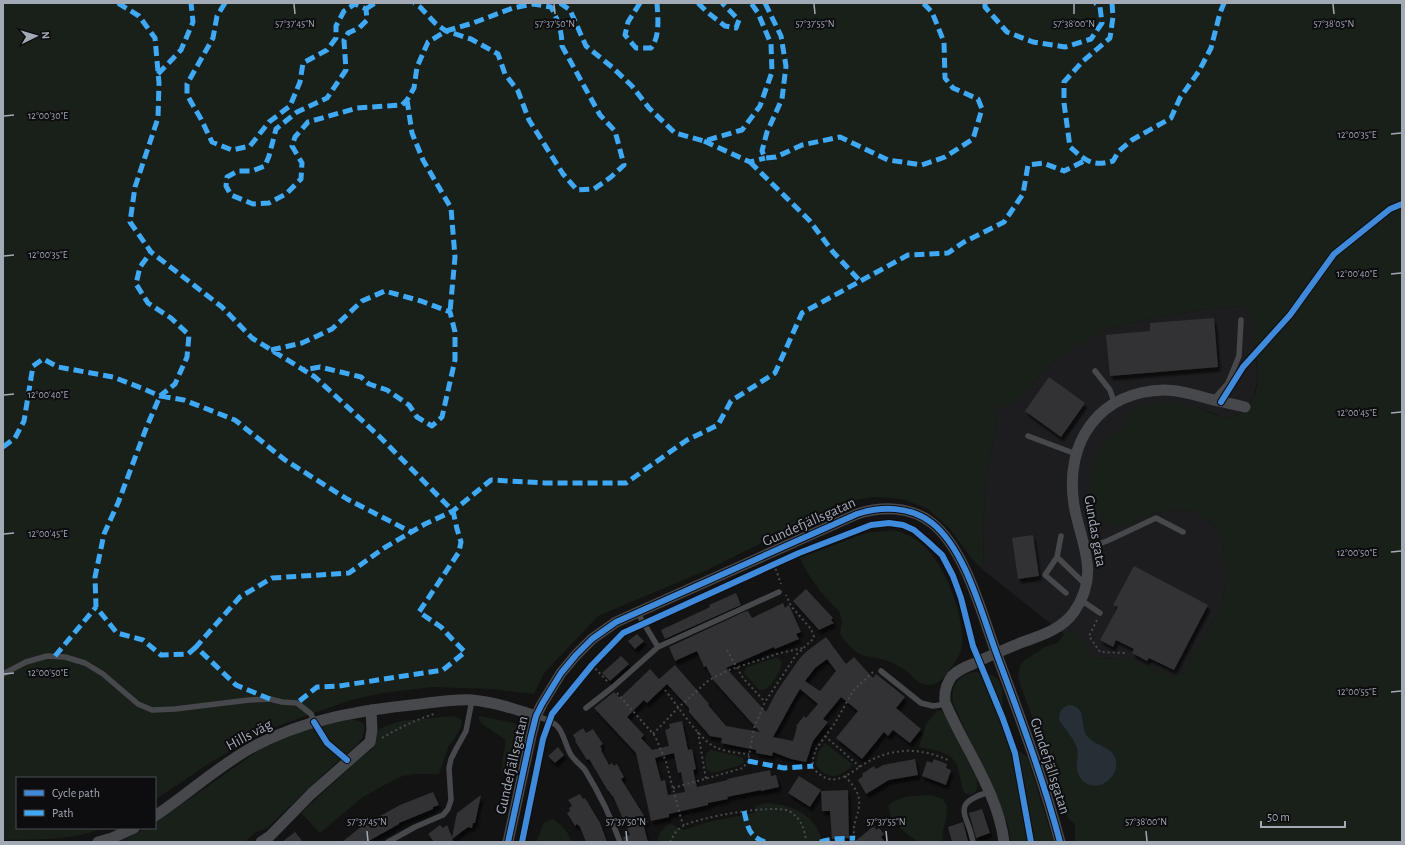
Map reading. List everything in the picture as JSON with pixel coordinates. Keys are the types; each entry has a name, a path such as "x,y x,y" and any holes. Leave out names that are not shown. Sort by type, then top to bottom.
{"street":[{"name":"Gundas gata","path":"946,704 944,694 945,689 953,676 959,670 996,653 1050,632 1074,613 1081,600 1086,586 1088,568 1074,505 1072,472 1076,454 1087,430 1096,417 1114,402 1132,395 1149,391 1180,391 1245,407"},
{"name":"Gundefjällsgatan","path":"508,842 536,716 561,673 592,639 616,622 637,612 857,514 880,508 895,508 921,516 932,523 943,534 955,551 964,568 1023,725 1047,794 1060,842"},
{"name":"Gundefjällsgatan","path":"371,710 472,700 491,703 536,716"},
{"path":"946,704 998,813 1004,842"},
{"path":"268,840 311,794 370,742 372,730 371,710"},
{"name":"Hills väg","path":"156,815 226,764 252,747 314,722 371,710"},
{"path":"98,842 112,838 132,829"}],"lane":[{"path":"1213,400 1228,383 1239,356 1242,320"},
{"path":"1095,370 1110,390 1114,402"},
{"path":"1028,436 1076,454"},
{"path":"1085,549 1107,541 1156,518 1183,532"},
{"path":"1061,536 1057,557 1046,575 1066,593"},
{"path":"1057,557 1086,586"},
{"path":"586,708 613,687 658,647 779,592"},
{"path":"1081,600 1100,613"},
{"path":"637,612 658,647"},
{"path":"3,674 26,662 47,656 65,657 85,663 107,678 138,704 152,710 270,699 282,702 297,703 311,714 314,722"},
{"path":"880,671 922,703 933,706 946,704"},
{"path":"388,842 443,815 448,809 451,800 448,777 450,764 466,731 472,700"},
{"name":"Gundefjällsgatan","path":"536,716 555,724 562,732 563,740 572,756 577,763 584,768 608,812 620,842"},
{"path":"974,842 964,815 966,803 974,796 989,792"}],"path":[{"path":"673,788 743,768 748,761 754,728 765,702 796,655 812,640 813,634 811,629 791,606 783,590 774,564"},
{"path":"1100,613 1089,636 1100,652 1126,653"},
{"path":"653,734 679,707 709,680 729,670 780,653 803,648"},
{"path":"727,650 747,683 765,702"},
{"path":"592,665 653,734 660,746 684,825"},
{"path":"880,671 872,672 854,691 835,723 816,749 813,759 813,768 820,775 827,778 837,779 872,760 883,756 912,750 938,755 950,760"},
{"path":"665,690 698,731 713,746 721,750 749,754"},
{"path":"370,742 381,738 400,727 434,714"},
{"path":"698,731 706,779"},
{"path":"825,736 860,767"},
{"path":"845,776 854,785 859,800 854,826 855,838 857,842"},
{"path":"670,842 676,831 684,825 713,817 744,811 772,808 788,811 797,818 801,822 806,842"}],"shaded area":[{"path":"3,3 1402,3 1402,842 1075,842 1075,824 1068,818 1018,678 1020,665 1025,660 1045,647 1058,643 1064,634 1072,631 1079,634 1090,654 1097,659 1115,658 1134,661 1177,677 1185,672 1221,606 1226,584 1223,542 1217,529 1208,519 1194,511 1180,510 1148,514 1131,523 1119,526 1104,522 1095,516 1090,497 1089,480 1093,463 1104,442 1126,424 1131,411 1139,407 1147,404 1166,402 1184,404 1224,417 1237,415 1247,408 1256,390 1258,383 1258,372 1252,318 1250,311 1242,306 1162,316 1110,328 1096,334 1071,349 1044,370 1029,389 1005,408 991,406 997,417 986,478 983,529 984,571 971,558 950,529 928,509 903,499 872,497 838,503 820,514 707,570 598,616 544,673 534,694 492,689 432,687 383,693 351,700 280,725 250,739 208,764 156,799 156,777 16,777 16,829 99,829 67,837 3,840"},
{"path":"1242,306 1250,311 1254,321 1258,379 1253,398 1244,412 1232,417 1222,417 1200,408 1131,411 1126,424 1104,442 1131,523 1147,514 1180,510 1194,511 1208,519 1217,529 1223,542 1226,570 1226,584 1221,606 1185,672 1178,677 1168,676 1151,668 1112,658 1097,659 1090,654 1086,646 1072,631 1064,634 984,571 983,529 986,478 997,417 990,406 1017,400 1029,389 1044,370 1071,349 1096,334 1110,328 1162,316"},
{"path":"895,530 916,539 931,553 946,578 961,623 961,650 947,674 940,681 931,685 918,681 891,662 859,654 852,649 840,634 842,622 839,611 820,591 807,572 800,558 866,533"},
{"path":"778,658 782,662 779,672 768,687 759,690 744,672 747,667"},
{"path":"973,672 988,673 998,679 1002,689 1003,707 1018,750 1027,757 1054,842 1011,842 1008,825 953,703 952,697 956,683 967,674"},
{"path":"1069,705 1075,706 1079,709 1087,736 1115,756 1116,768 1113,775 1104,784 1097,786 1085,783 1078,774 1077,748 1059,720 1061,710"},
{"path":"937,711 941,711 944,714 977,780 977,789 974,793 969,795 964,793 957,765 954,760 941,752 919,747 926,724"},
{"path":"454,716 462,720 461,727 449,745 439,774 415,774 403,776 392,781 363,797 320,833 301,813 372,749 378,731 381,728 400,721"},
{"path":"480,716 514,723 519,728 520,735 505,774 502,774 501,769 506,740 482,724 478,718"},
{"path":"352,719 361,722 364,725 363,737 357,745 328,770 267,828 256,832 245,842 119,842 144,829 156,829 156,822 262,748 283,738 337,721"},
{"path":"825,743 853,765 838,775 834,776 825,774 816,765 818,753"},
{"path":"711,750 742,757 745,762 738,766 713,773 707,770 705,761 708,752"},
{"path":"931,795 943,799 947,806 942,842 920,842 901,829 891,817 888,806 903,798"},
{"path":"767,803 786,806 802,813 815,825 823,842 658,842 661,831 670,824 684,830 708,822 754,813 757,805"},
{"path":"552,819 559,823 569,835 572,842 536,842 544,823"}],"building":[{"path":"1214,318 1218,367 1110,376 1106,335 1150,331 1150,323"},
{"path":"1049,377 1085,403 1061,437 1025,411"},
{"path":"1033,535 1039,576 1018,579 1012,538"},
{"path":"1134,566 1208,605 1174,670 1149,658 1147,661 1132,653 1134,649 1116,640 1113,647 1100,640 1118,607 1113,605"},
{"path":"806,589 833,618 831,620 834,623 819,630 793,601"},
{"path":"736,593 741,605 665,639 661,630"},
{"path":"783,603 785,608 789,605 801,632 796,634 799,639 775,649 774,647 726,668 766,712 777,691 800,658 826,637 846,664 854,657 873,678 876,674 905,697 896,708 921,729 910,743 893,730 888,736 884,732 862,759 836,738 858,711 841,697 823,719 828,722 813,741 806,762 791,759 773,752 772,756 756,753 756,750 721,743 722,738 710,736 689,712 689,708 667,684 647,703 644,700 627,717 644,735 641,738 652,750 669,746 665,730 670,728 669,724 682,721 688,750 692,749 696,769 693,770 697,787 770,770 771,776 776,775 779,787 727,797 728,799 669,814 669,817 651,821 636,753 594,708 614,692 620,698 650,669 659,679 675,665 726,726 760,732 714,681 706,666 704,667 697,651 675,661 669,647 744,612 748,611 752,618","holes":["827,659 836,671 820,691 805,681 815,668","800,689 818,704 806,718 804,716 796,726 793,741 773,737","674,753 678,773 681,772 685,792 668,795 665,780 661,781 655,758"]},
{"path":"637,634 644,641 635,649 628,641"},
{"path":"621,656 629,664 610,681 602,673"},
{"path":"583,728 586,733 593,729 603,744 600,746 602,749 601,750 609,765 612,763 614,766 617,764 624,777 621,779 648,822 643,823 648,842 624,842 623,837 630,835 613,796 608,791 589,759 587,760 575,741 576,740 573,735"},
{"path":"558,747 564,755 555,763 548,756"},
{"path":"915,759 918,775 889,780 866,794 858,780 863,776 862,774 874,766 876,769 883,765"},
{"path":"934,759 947,764 946,768 951,770 946,785 922,776 927,761 932,763"},
{"path":"799,776 821,790 810,807 788,793"},
{"path":"848,790 849,838 832,839 830,811 822,811 821,791"},
{"path":"433,792 439,805 433,807 433,809 399,823 367,842 342,842 362,826 400,805"},
{"path":"580,794 583,799 585,798 600,823 607,842 586,842 580,827 577,824 575,826 567,813 570,811 569,808 572,806 568,800"},
{"path":"481,795 475,823 473,823 472,828 468,827 452,839 454,842 434,842 428,834 440,825 443,828 447,825 452,837 457,813"},
{"path":"982,809 990,833 976,838 969,813"},
{"path":"963,822 968,841 952,842 948,827"},
{"path":"874,826 876,830 879,828 884,834 881,837 885,842 854,842"},
{"path":"295,832 303,842 282,842"}],"marked path":[{"path":"118,3 139,16 155,38 159,83 158,118 135,187 130,222 151,252 222,307 252,338 315,377 380,437 453,511 461,542 459,552 419,612 441,627 465,652 443,670 339,686 317,687 297,703"},
{"path":"158,74 181,50 193,22 191,3"},
{"path":"225,3 217,16 213,38 187,84 187,95 212,142 232,150 250,146 269,122 290,106 300,82 303,63 327,50 336,38 336,26 344,11 355,4 366,9 367,20 359,28 348,33 344,40 346,70 327,98 297,112 276,129 265,166 252,171 238,171 227,177 226,186 231,195 253,204 269,203 286,194 301,179 302,163 292,146 295,137 308,122 357,108 402,105 407,100 414,88 417,67 428,42 446,31 513,8 533,4 551,7 559,26 562,46 600,115 615,131 624,165 611,177 594,189 577,190 563,174 529,120 518,91 505,74 498,54 471,39 446,31 435,23 420,7 414,3"},
{"path":"366,9 375,3"},
{"path":"560,3 570,10 586,46 612,67 632,86 649,108 675,133 704,141 742,130 760,106 772,72 771,44 758,13 751,3"},
{"path":"640,3 628,22 625,35 636,48 651,48 654,44 658,27 657,3"},
{"path":"698,3 725,26 736,28 739,20 722,3"},
{"path":"765,3 781,36 786,66 782,99 767,132 762,151 765,158 776,157 802,145 840,137 888,160 922,165 945,157 973,139 982,109 978,99 953,88 945,78 944,42 932,12 923,3"},
{"path":"985,3 985,7 1007,32 1033,42 1065,47 1091,39 1102,23 1100,7 1095,3"},
{"path":"1112,3 1113,17 1110,38 1083,61 1064,82 1064,103 1070,147 1085,159 1094,163 1106,163 1113,161 1119,151 1132,140 1171,118 1180,98 1199,71 1211,48 1224,3"},
{"path":"407,100 412,133 423,160 451,208 455,257 450,312"},
{"path":"704,141 750,162 765,158"},
{"path":"270,699 236,685 196,647 240,597 272,578 349,573 384,548 425,524 453,511 491,480 545,483 626,483 687,440 718,425 731,401 775,373 802,313 908,255 948,253 964,242 1004,222 1023,194 1028,165 1043,163 1064,171 1086,160"},
{"path":"750,162 809,220 833,252 860,281"},
{"path":"3,447 15,438 24,421 33,366 43,359 58,367 113,377 160,396 175,384 187,357 189,335 171,318 148,303 136,284 140,267 151,252"},
{"path":"271,350 302,343 332,329 362,301 385,291 421,301 450,312 455,332 455,360 442,417 432,426 417,417 409,405 387,390 369,384 361,377 320,367 303,370"},
{"path":"196,647 188,654 161,655 143,640 117,633 96,607 95,577 104,534 118,503 160,396 184,400 235,420 285,460 347,499 411,532"},
{"path":"55,656 96,607"},
{"path":"748,761 784,768 813,766"},
{"path":"744,811 752,834 759,840 765,842"},
{"path":"820,842 833,839 855,838"}],"cycle path":[{"path":"1221,402 1243,367 1290,315 1334,254 1390,209 1402,204"},
{"path":"508,842 536,716 561,673 592,639 616,622 857,514 866,511 886,509 896,509 915,513 932,523 944,535 964,566 979,603 1031,748 1060,842"},
{"path":"522,842 543,739 552,714 592,665 623,633 799,553 871,525 889,523 903,525 914,530 942,555 953,576 961,598 973,646 1003,719 1015,753 1031,842"},
{"path":"314,722 327,743 347,760"}]}
